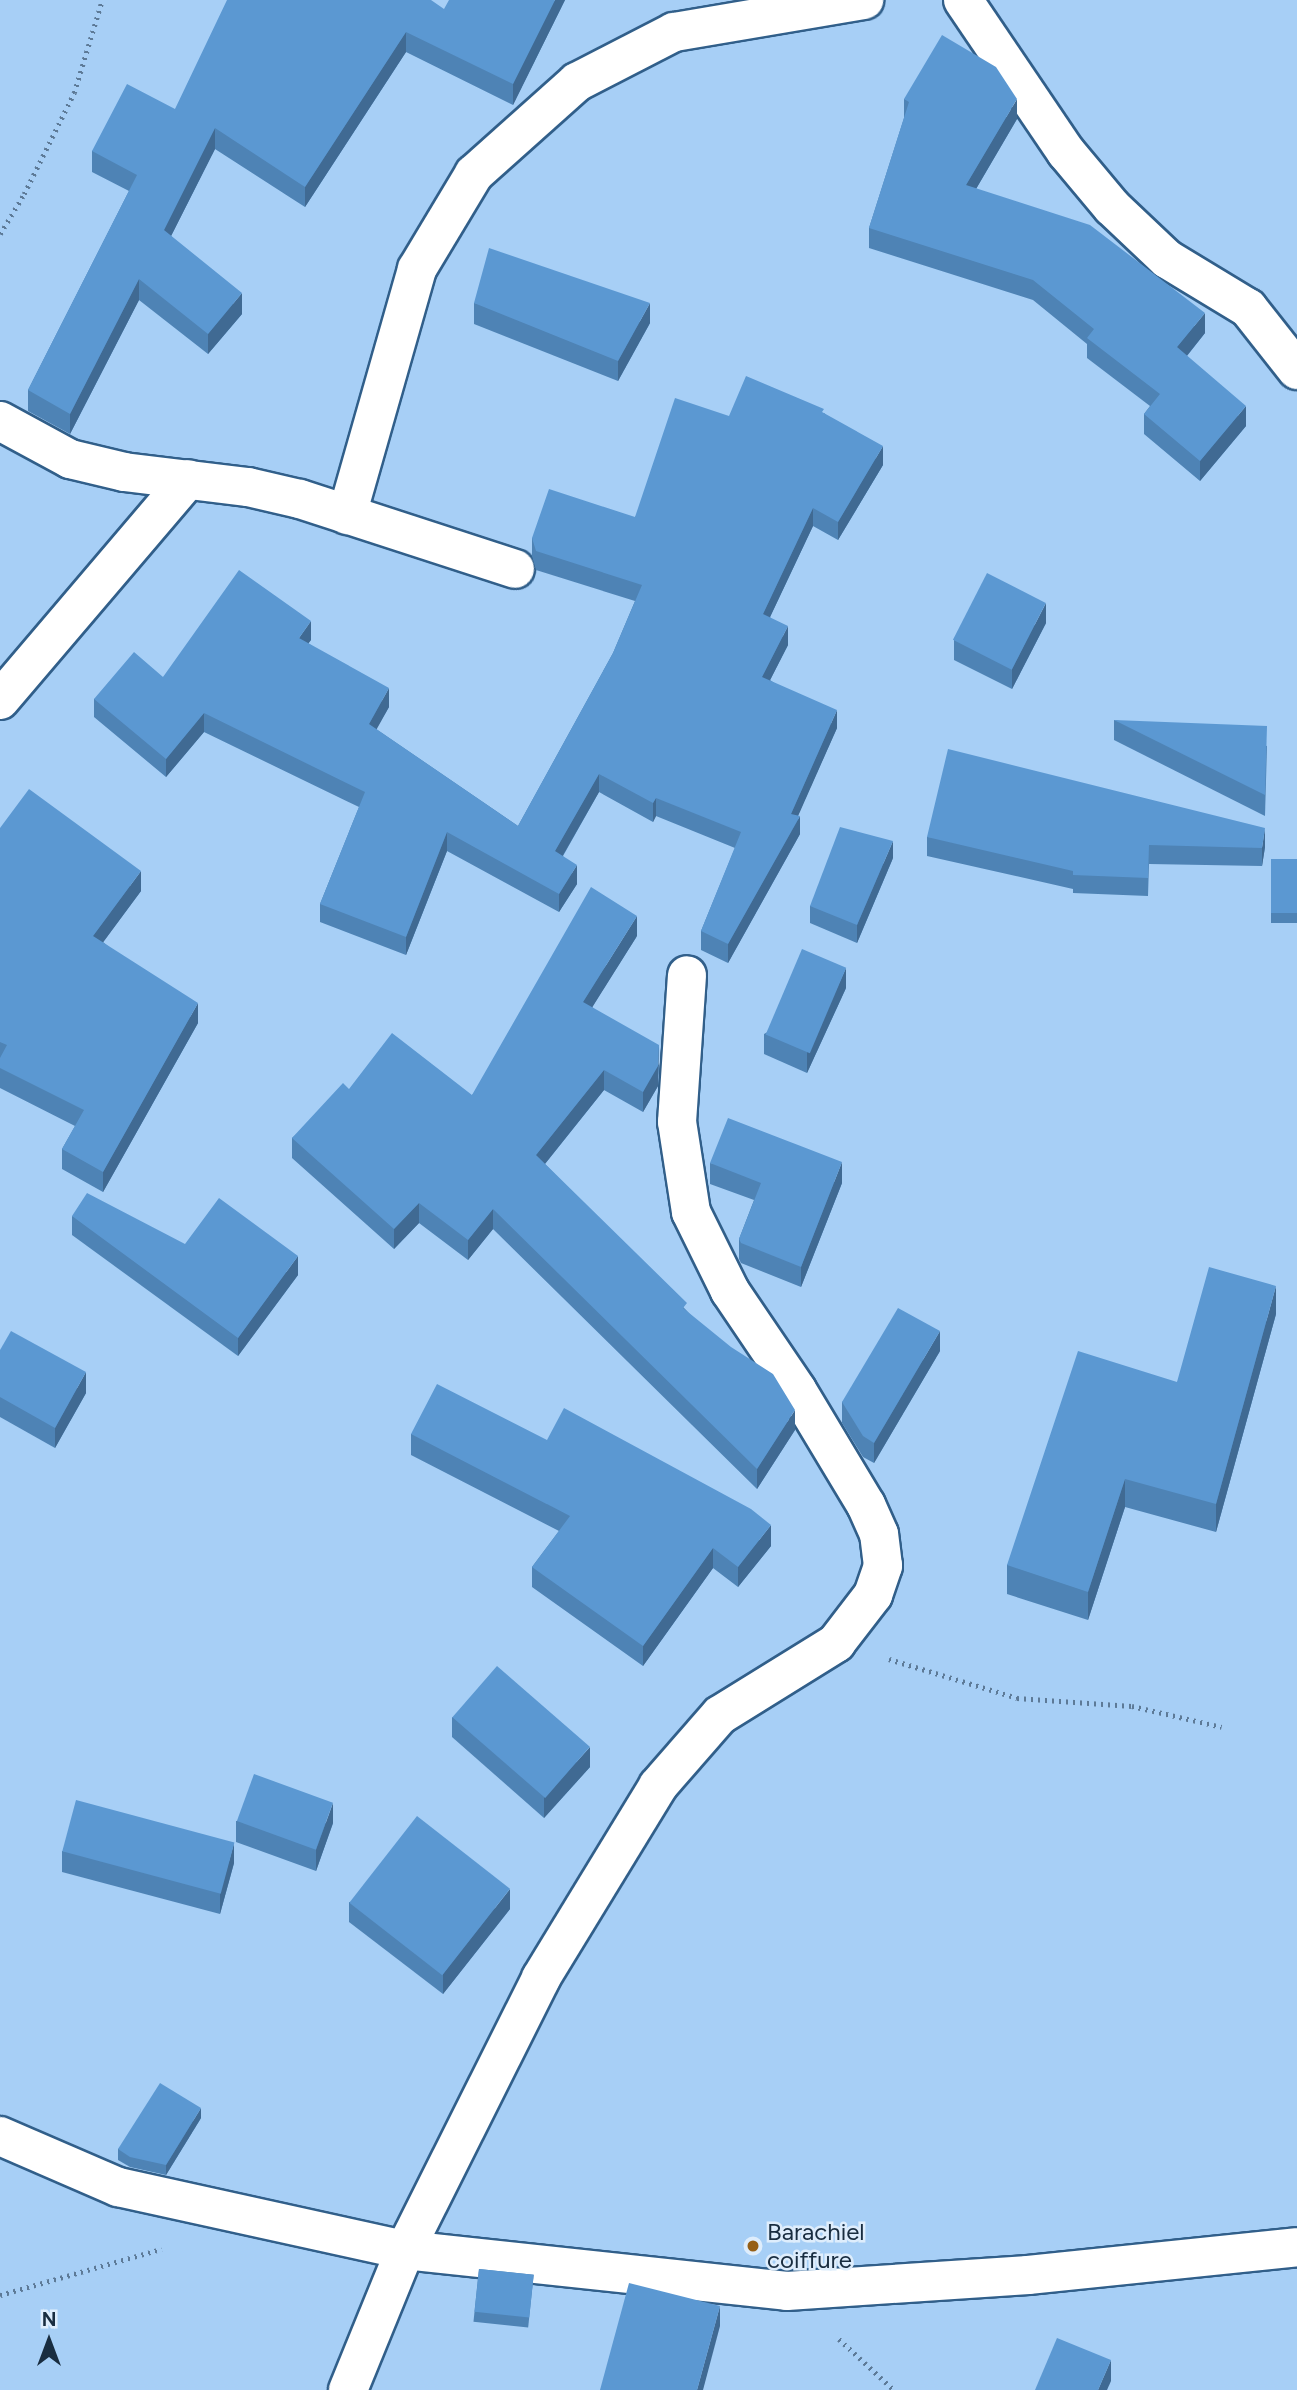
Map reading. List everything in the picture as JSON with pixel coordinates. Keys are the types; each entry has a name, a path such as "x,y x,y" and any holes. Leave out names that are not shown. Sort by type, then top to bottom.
{"street":[{"path":"347,515 417,269 474,174 577,82 674,32 864,0"},
{"path":"964,0 1066,152 1112,207 1167,259 1248,308 1297,370"},
{"path":"0,421 70,459 124,472 248,487 300,499 515,569"},
{"path":"0,700 188,479"},
{"path":"348,2390 405,2250 541,1978 658,1786 720,1715 836,1643 873,1595 883,1566 879,1534 866,1505 797,1390 730,1291 691,1212 677,1122 687,975"},
{"path":"0,2136 118,2187 405,2250 787,2291 1028,2275 1297,2246"}],"path":[{"path":"0,234 24,194 74,93 102,0"},
{"path":"836,1643 1017,1698 1132,1706 1222,1727"},
{"path":"0,2295 174,2246"}],"building":[{"path":"227,0 431,0 444,9 449,0 555,0 513,84 406,32 305,187 215,128 164,230 242,293 208,334 139,279 70,414 28,390 137,175 92,151 127,84 175,109"},
{"path":"942,35 996,67 1017,99 966,185 1090,225 1205,313 1177,347 1246,406 1200,461 1144,414 1160,394 1087,338 1094,329 1033,280 869,228 909,102 904,99"},
{"path":"489,248 650,303 618,361 474,303"},
{"path":"746,376 824,409 822,412 883,446 838,522 813,508 763,614 788,626 762,677 837,710 791,814 800,816 728,944 701,931 741,832 656,798 653,803 599,774 555,851 577,865 559,894 447,832 406,937 320,904 365,792 204,713 166,759 94,699 134,652 163,677 239,570 311,621 299,638 389,688 369,724 518,826 613,653 642,585 536,551 532,538 549,489 635,517 675,398 729,416"},
{"path":"987,573 1046,603 1012,670 953,640"},
{"path":"1114,720 1267,726 1265,795"},
{"path":"948,749 1265,828 1262,848 1149,845 1148,878 1073,875 1073,871 927,837"},
{"path":"29,789 141,871 93,936 198,1003 103,1172 62,1149 84,1110 0,1068 0,1058 7,1045 0,1042 0,828"},
{"path":"840,827 893,841 857,925 810,906"},
{"path":"1271,859 1297,859 1297,913 1271,913"},
{"path":"591,887 637,916 583,1002 659,1045 658,1066 643,1092 604,1070 536,1155 687,1303 683,1308 731,1347 773,1374 795,1410 757,1469 493,1209 468,1240 419,1203 394,1229 292,1138 343,1083 349,1089 392,1033 472,1095"},
{"path":"802,949 846,968 810,1053 766,1035"},
{"path":"728,1118 842,1162 801,1267 741,1243 739,1239 761,1183 710,1163"},
{"path":"87,1193 185,1244 219,1198 298,1256 238,1338 72,1216"},
{"path":"1209,1267 1276,1286 1216,1504 1125,1479 1088,1592 1007,1565 1078,1351 1177,1382"},
{"path":"898,1308 940,1331 874,1443 863,1436 842,1402"},
{"path":"11,1331 86,1372 55,1428 0,1397 0,1350"},
{"path":"437,1384 547,1440 564,1408 751,1509 771,1525 738,1567 713,1548 643,1646 532,1567 570,1516 411,1434"},
{"path":"497,1666 590,1747 545,1798 452,1717"},
{"path":"254,1774 333,1803 316,1850 237,1821"},
{"path":"76,1800 234,1842 221,1894 62,1851"},
{"path":"417,1816 510,1889 442,1975 349,1903"},
{"path":"160,2083 201,2108 166,2165 130,2157 118,2149"},
{"path":"479,2269 534,2275 529,2318 475,2312"},
{"path":"629,2283 720,2306 697,2390 600,2390"},
{"path":"1057,2338 1111,2360 1098,2390 1035,2390"}],"place":[{"name":"Barachiel coiffure","path":"753,2246"}]}
